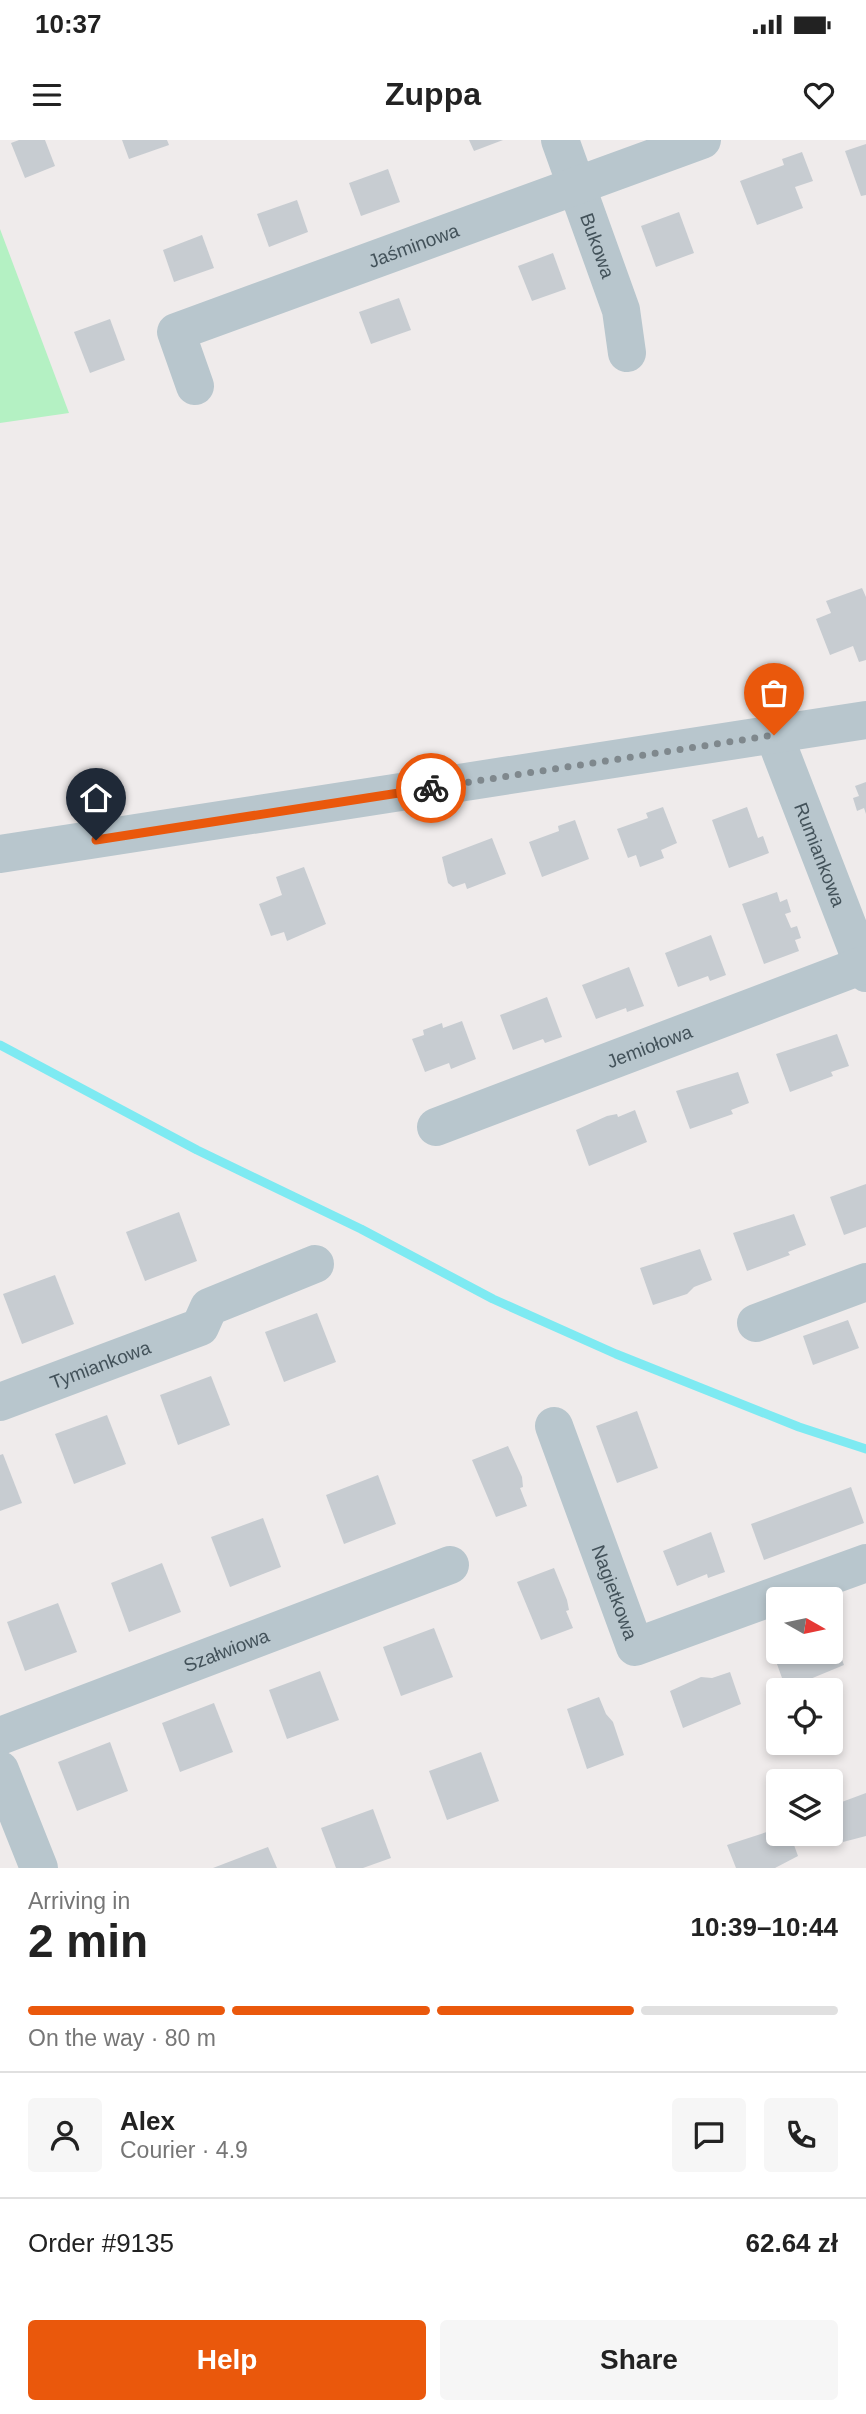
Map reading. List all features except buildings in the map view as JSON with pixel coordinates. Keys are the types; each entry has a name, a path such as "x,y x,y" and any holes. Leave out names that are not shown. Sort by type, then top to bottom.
{"street":[{"name":"Bukowa","path":"560,140 621,310 627,353"},
{"name":"Jaśminowa","path":"195,386 176,332 702,140"},
{"path":"0,854 866,720"},
{"name":"Rumiankowa","path":"774,735 865,969"},
{"name":"Jemiołowa","path":"436,1127 865,969"},
{"name":"Tymiankowa","path":"0,1402 200,1327 209,1307 315,1264"},
{"path":"756,1323 866,1282"},
{"name":"Nagietkowa","path":"554,1426 635,1647 866,1563"},
{"name":"Szałwiowa","path":"0,1736 450,1565"},
{"path":"0,1770 39,1868"}],"green space":[{"path":"0,229 69,413 0,423"}],"waterway":[{"path":"0,1045 197,1150 361,1229 493,1299 616,1354 799,1427 866,1449"}],"way so far":[{"path":"431,788 774,735"}],"route":[{"path":"96,840 431,788"}]}
